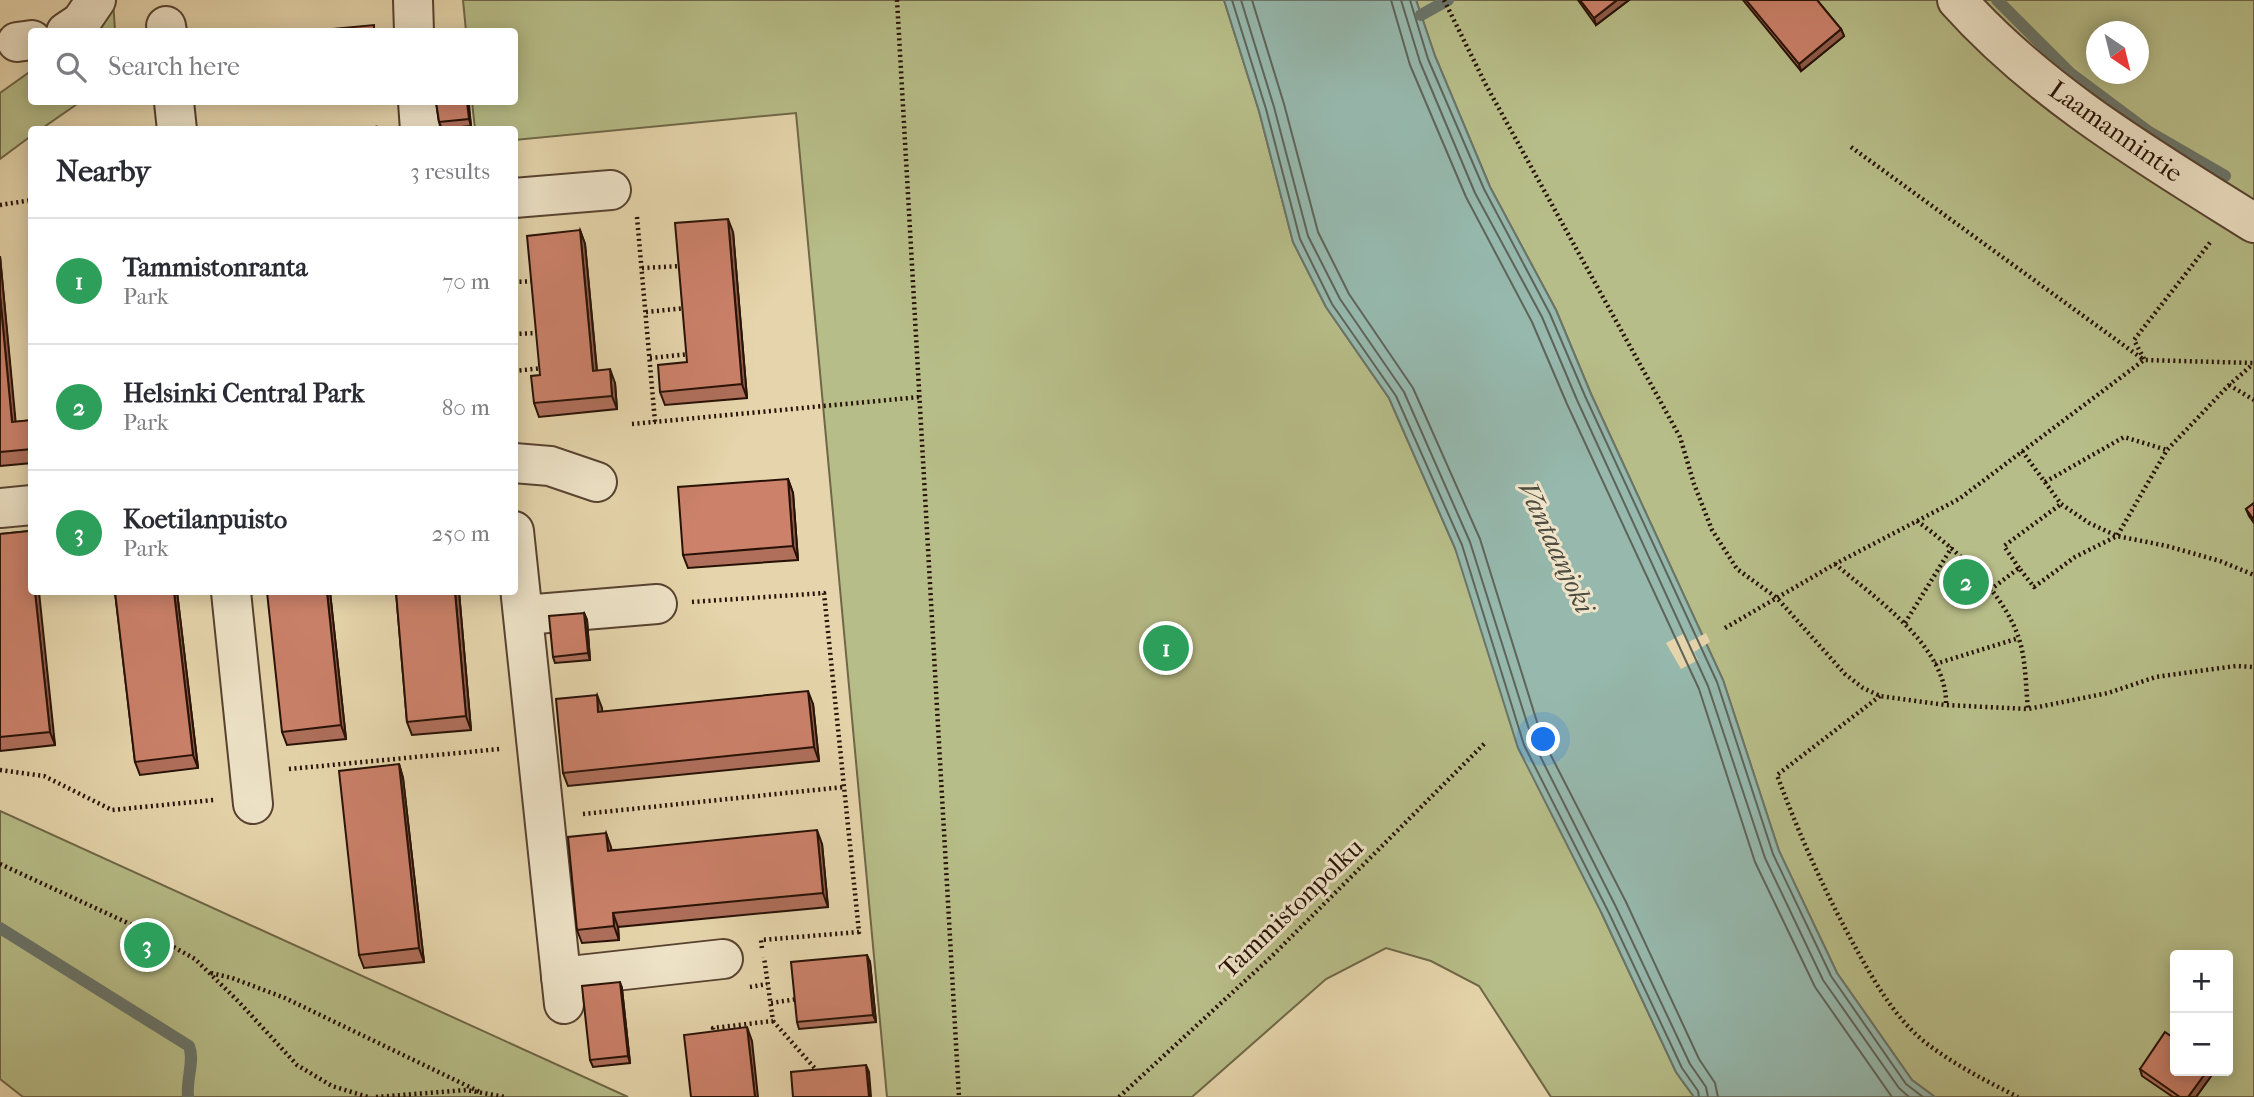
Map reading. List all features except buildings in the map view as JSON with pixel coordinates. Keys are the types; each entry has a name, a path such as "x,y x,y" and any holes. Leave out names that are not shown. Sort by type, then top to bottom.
{"street":[{"path":"72,28 81,22 96,0"},
{"path":"413,0 414,28"},
{"name":"Laamannintie","path":"1956,0 1985,32 2073,105 2144,154 2241,214"},
{"path":"174,105 177,126"},
{"path":"418,105 420,126"},
{"path":"518,198 624,201"},
{"path":"518,463 550,466 597,482"},
{"path":"0,508 28,505"},
{"path":"518,565 563,990 733,974"},
{"path":"231,595 251,791"},
{"path":"524,615 657,604"}],"path":[{"path":"897,0 959,1097"},
{"path":"1444,0 1486,85 1680,437 1694,485 1712,530 1737,569 1777,598 1845,674 1863,688 1880,696 1947,705 2028,709 2108,693 2156,677 2222,667 2254,667"},
{"path":"1852,146 2144,360 2253,363"},
{"path":"0,205 28,201"},
{"path":"624,201 642,268 655,422"},
{"path":"2144,360 2134,340 2210,245 2241,214"},
{"path":"642,268 682,266"},
{"path":"518,282 535,281"},
{"path":"646,312 686,308"},
{"path":"518,334 540,333"},
{"path":"650,358 690,354"},
{"path":"1725,628 1835,564 1959,499 2144,360"},
{"path":"2061,505 2004,546 2034,587 2075,557 2117,536 2167,450 2253,363"},
{"path":"518,371 542,368"},
{"path":"2229,385 2254,400"},
{"path":"632,424 920,397"},
{"path":"2045,482 2124,437 2167,450"},
{"path":"2021,451 2061,505 2089,523 2117,536 2220,561 2254,575"},
{"path":"1917,521 1951,547 1990,590 2007,615 2019,638 2022,651 2028,709"},
{"path":"1905,623 1951,547"},
{"path":"1835,564 1905,623 1935,664 1947,692 1947,705"},
{"path":"1990,590 2019,568"},
{"path":"657,604 824,593 859,932 761,940 773,1021 822,1077"},
{"path":"1935,664 2019,638"},
{"path":"1880,696 1777,775 1818,874 1843,925 1870,974 1898,1015 1925,1042 1966,1071 2018,1097"},
{"name":"Tammistonpolku","path":"1119,1097 1271,957 1485,743"},
{"path":"0,769 44,776 112,810 536,746"},
{"path":"544,818 844,787"},
{"path":"0,864 143,930 195,959 297,1065 332,1086 368,1097"},
{"path":"209,972 285,998 482,1093"},
{"path":"733,974 767,984"},
{"path":"771,1003 797,999"},
{"path":"716,1045 713,1028 773,1021"},
{"path":"376,1097 466,1090 505,1097"}],"green space":[{"path":"113,0 115,28 85,28"},
{"path":"463,0 1224,0 1259,111 1293,242 1326,307 1389,398 1455,548 1602,914 1676,1072 1694,1097 1551,1097 1479,986 1431,961 1386,948 1326,979 1192,1097 887,1097 796,113 518,140 518,126 475,126 472,105 518,105 518,28 466,28"},
{"path":"1416,0 2254,0 2254,1097 1935,1097 1912,1080 1837,973 1779,851 1723,680 1591,394 1556,310 1490,187 1435,56"},
{"path":"28,73 28,105 76,105 45,126 28,126 28,138 0,159 0,93"},
{"path":"0,811 628,1097 23,1097 0,1079"}],"water":[{"name":"Vantaanjoki","path":"1224,0 1416,0 1435,56 1490,187 1556,310 1591,394 1723,680 1779,851 1837,973 1912,1080 1935,1097 1694,1097 1676,1072 1602,914 1518,748 1455,548 1389,398 1326,307 1293,242 1259,111"}],"pier":[{"path":"1706,633 1710,642 1694,652 1698,660 1681,669 1666,643 1683,634 1689,642"}],"waterway":[{"path":"1421,15 1448,0"},
{"path":"1997,0 2070,73 2149,132 2225,176"},
{"path":"0,928 189,1046 191,1057 188,1097"}],"place":[{"name":"Helsinki Central Park","path":"1966,582"},
{"name":"Tammistonranta","path":"1166,648"},
{"name":"Koetilanpuisto","path":"147,945"}]}
